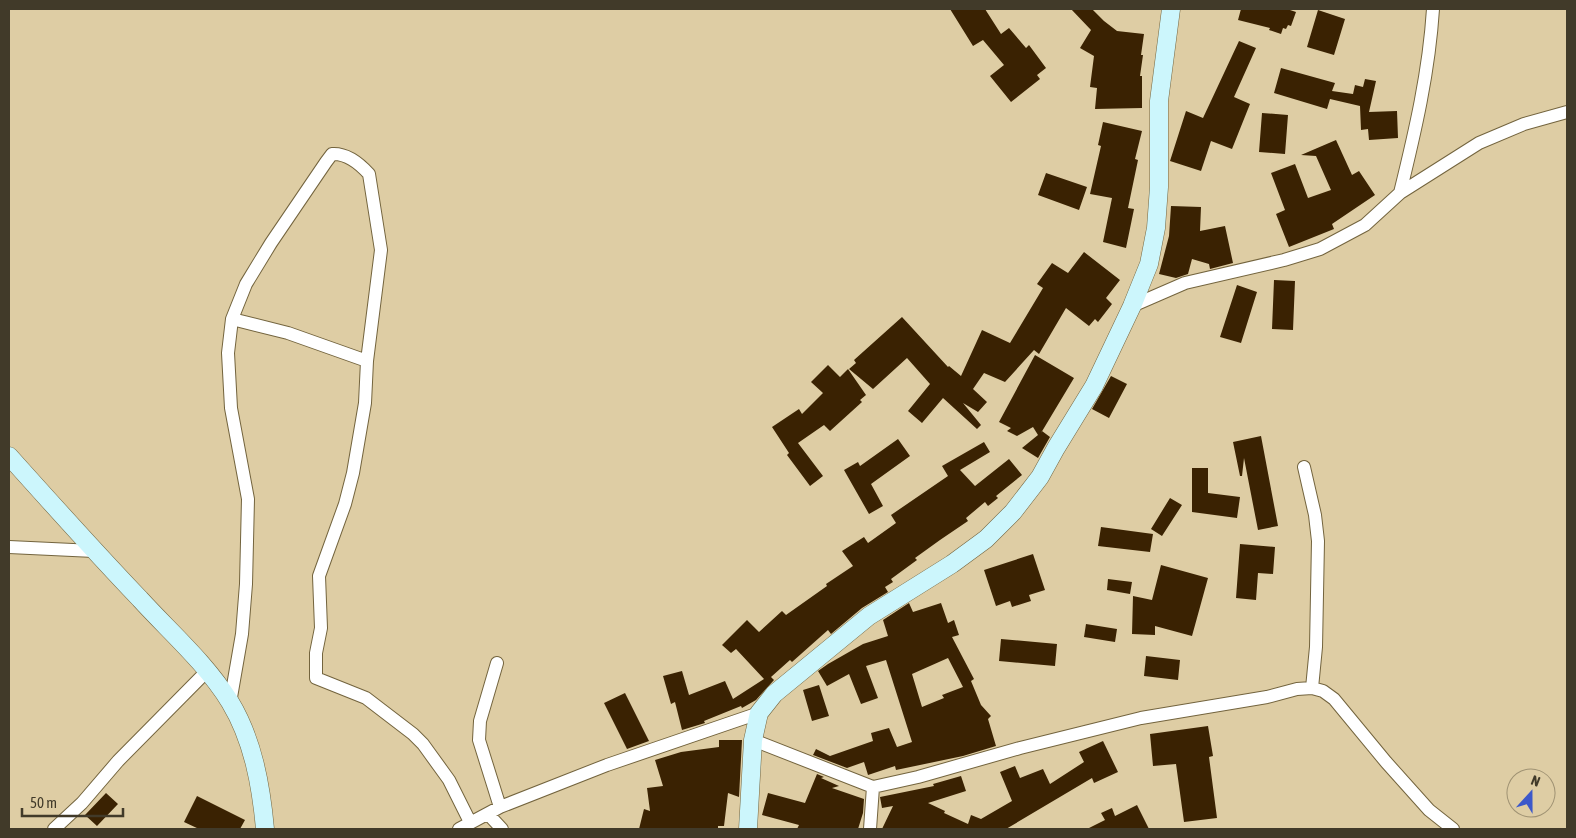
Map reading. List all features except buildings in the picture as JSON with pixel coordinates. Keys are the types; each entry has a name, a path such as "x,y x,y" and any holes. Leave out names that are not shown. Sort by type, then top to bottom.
{"street":[{"path":"748,829 753,740 758,713 774,694 868,616 952,564 986,539 1013,512 1040,477 1094,386 1132,306 1149,264 1156,228 1159,187 1158,101 1171,9"},
{"path":"1400,193 1424,88 1433,9"},
{"path":"1132,306 1185,283 1284,260 1320,249 1365,224 1400,193 1479,143 1524,124 1567,112"},
{"path":"230,702 242,634 246,584 248,499 231,408 228,353 232,319 246,284 272,242 332,154 339,154 363,167 369,174 382,250 367,361 365,403 353,473 343,512 319,576 321,628 316,653 316,678 366,698 413,734 423,744 448,780 465,826 500,807 607,765 758,713"},
{"path":"232,319 288,333 367,361"},
{"path":"9,456 94,551 207,671 230,702 249,743 260,784 264,829"},
{"path":"1304,466 1315,514 1318,541 1318,603 1312,688"},
{"path":"9,547 94,551"},
{"path":"497,663 480,721 479,740 500,807"},
{"path":"54,829 82,803 118,761 207,671"},
{"path":"753,740 874,788 1020,748 1141,718 1312,688 1323,691 1334,699 1429,810 1453,829"},
{"path":"870,829 874,788"},
{"path":"488,814 502,829"}]}
